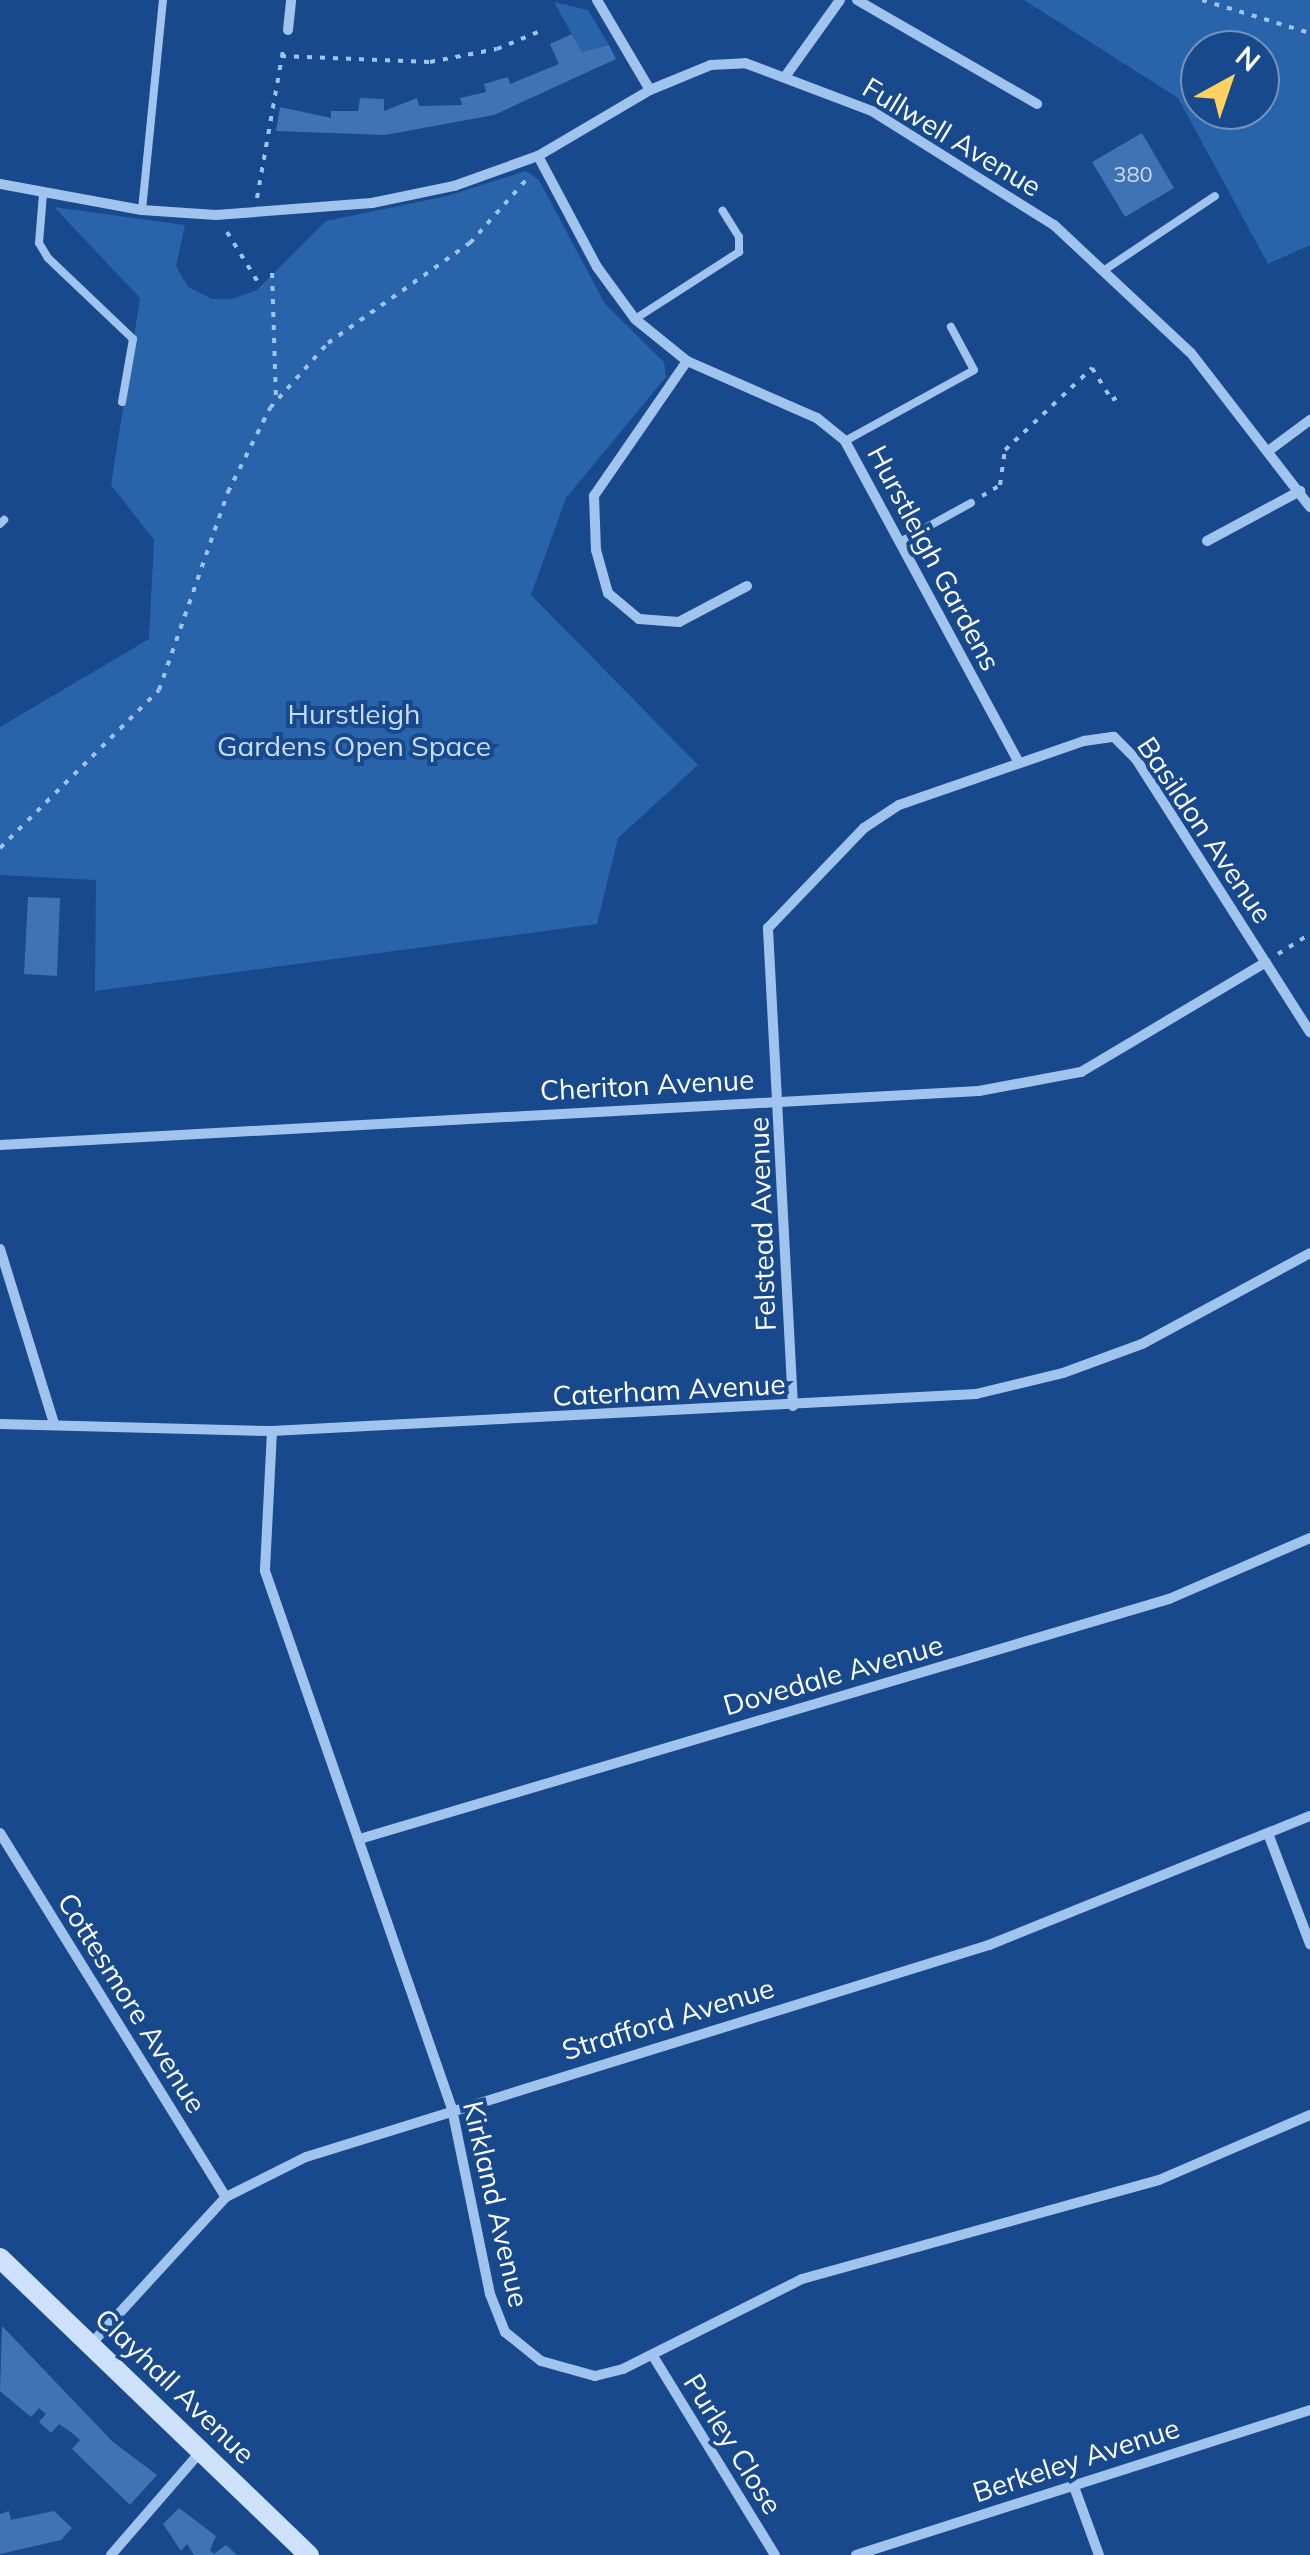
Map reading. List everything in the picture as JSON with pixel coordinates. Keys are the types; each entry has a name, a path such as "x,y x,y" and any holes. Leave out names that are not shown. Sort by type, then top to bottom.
{"street":[{"path":"288,30 292,0"},
{"path":"596,0 650,90"},
{"path":"787,74 840,0"},
{"path":"857,0 1037,104"},
{"name":"Fullwell Avenue","path":"0,184 142,210 216,215 254,215 438,189 538,156 650,90 711,65 745,63 787,74 872,111 1003,188 1106,269 1191,353 1271,449 1310,507"},
{"name":"Hurstleigh Gardens","path":"538,156 598,267 635,319 687,361 817,418 845,441 1019,762"},
{"path":"687,361 594,496 596,550 608,593 639,618 679,622 747,586"},
{"path":"1271,449 1310,420"},
{"path":"1208,541 1300,490"},
{"name":"Basildon Avenue","path":"1019,762 1114,737 1136,759 1310,1032"},
{"name":"Felstead Avenue","path":"792,1406 780,1100 768,928 875,820 899,805 1019,762"},
{"name":"Cheriton Avenue","path":"0,1145 979,1091 1081,1072 1266,962"},
{"path":"0,1249 54,1424"},
{"name":"Caterham Avenue","path":"0,1424 272,1431 976,1394 1063,1373 1142,1344 1310,1253"},
{"name":"Kirkland Avenue","path":"272,1431 265,1570 363,1838 452,2109 490,2294 505,2332 541,2361 595,2376 653,2356 802,2279 1159,2180 1310,2116"},
{"name":"Dovedale Avenue","path":"363,1838 1169,1599 1310,1538"},
{"name":"Strafford Avenue","path":"92,2344 226,2197 306,2157 989,1945 1269,1836 1310,1816"},
{"name":"Cottesmore Avenue","path":"0,1832 226,2197"},
{"path":"1269,1836 1310,1944"},
{"name":"Clayhall Avenue","path":"0,2258 310,2555"},
{"name":"Purley Close","path":"653,2356 775,2555"},
{"name":"Berkeley Avenue","path":"856,2555 1310,2410"},
{"path":"110,2555 203,2449"},
{"path":"1073,2484 1099,2555"}],"lane":[{"path":"142,210 163,0"},
{"path":"43,194 39,243 48,258 133,339 122,402"},
{"path":"1106,269 1215,196"},
{"path":"635,319 739,252 723,211"},
{"path":"845,441 974,370 951,326"},
{"path":"900,542 971,503"}],"path":[{"path":"1202,0 1310,33"},
{"path":"254,215 288,30"},
{"path":"282,56 430,62 497,49 543,30"},
{"path":"0,848 159,690 228,492 276,400 341,332 470,244 530,176 538,156"},
{"path":"216,215 261,287"},
{"path":"272,273 276,400"},
{"path":"971,503 1000,485 1005,450 1092,368 1112,400 1121,394"},
{"path":"1266,962 1310,934"}],"green space":[{"path":"1024,0 1310,0 1310,245 1268,264 1195,130 1280,130 1280,30 1180,30 1180,102"},
{"path":"554,2 588,10 609,45 582,52"},
{"name":"Hurstleigh Gardens Open Space","path":"526,171 539,180 605,304 664,362 666,377 566,498 531,595 698,765 618,838 597,924 95,991 96,880 0,875 0,727 149,639 154,540 111,485 140,298 54,207 185,225 176,266 188,287 212,299 232,299 257,290 326,221 447,196"}],"building":[{"path":"572,34 582,52 609,45 616,59 494,115 385,135 276,131 280,107 331,118 331,111 358,111 360,98 384,99 384,111 417,98 419,106 462,105 460,98 486,92 484,84 508,77 510,84 559,64 550,44"},
{"path":"1142,133 1174,188 1125,217 1092,162"},
{"path":"28,897 60,898 57,976 24,974"},
{"path":"2,2326 113,2442 157,2475 130,2505 72,2449 80,2440 59,2424 51,2433 39,2422 46,2414 39,2408 31,2417 0,2391"},
{"path":"179,2508 216,2536 210,2550 214,2554 226,2545 237,2555 194,2555 187,2544 181,2551 163,2524"},
{"path":"9,2511 11,2520 54,2511 72,2528 61,2540 0,2554 0,2514"}]}
